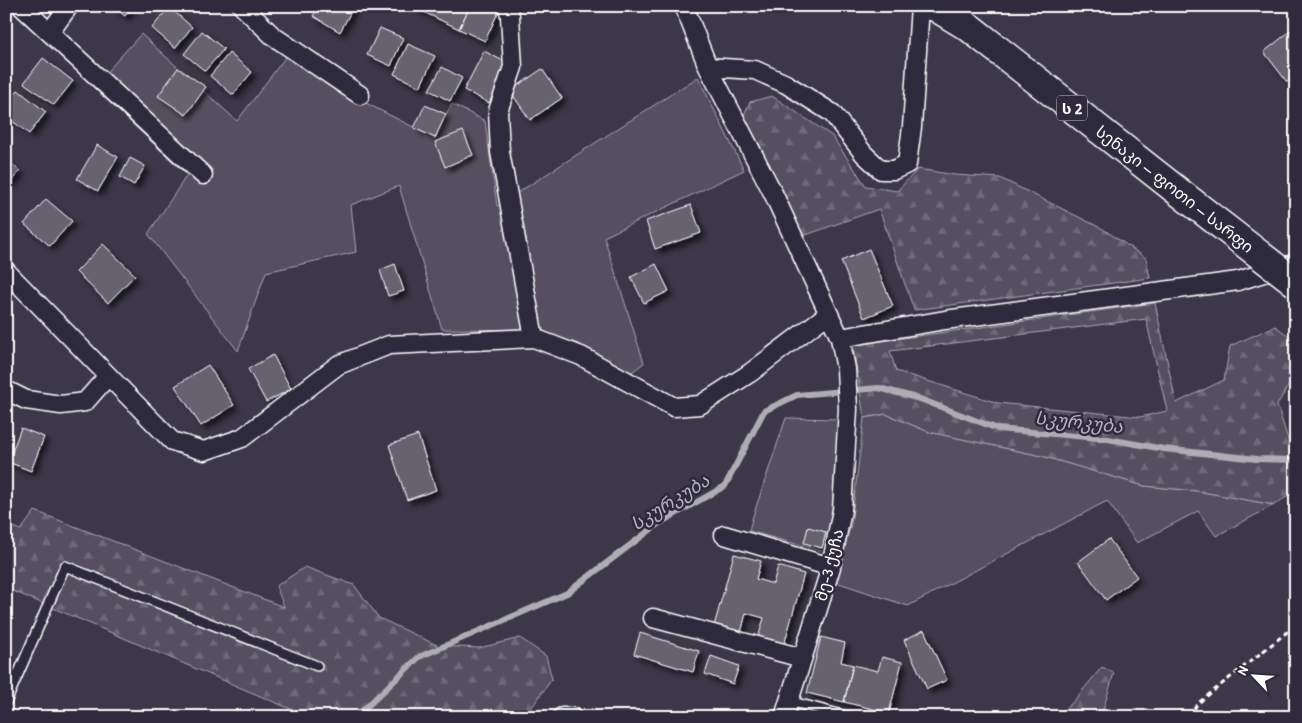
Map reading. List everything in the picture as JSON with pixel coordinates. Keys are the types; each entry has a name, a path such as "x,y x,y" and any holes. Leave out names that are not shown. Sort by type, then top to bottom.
{"highway":[{"name":"სენაკი — ფოთი — სარფი","path":"934,6 970,28 1296,283"}],"street":[{"path":"21,6 202,175"},
{"path":"50,32 69,6"},
{"path":"242,6 272,36 360,95"},
{"path":"508,6 512,67 498,111 500,152 534,338"},
{"name":"მე-3 ქუჩა","path":"684,6 708,67 774,192 840,338 846,369 848,409 842,510 831,567 786,709"},
{"path":"708,67 755,70 786,84 832,113 864,154 881,170 894,170 906,164 912,127 920,6"},
{"path":"840,338 945,320 1238,281 1296,263"},
{"path":"6,271 172,441 204,451 242,438 338,365 389,345 534,338 581,356 674,407 700,405 750,373 828,314"},
{"path":"6,390 26,400 61,404 86,402 108,376"},
{"path":"724,535 831,567"},
{"path":"652,618 802,658"},
{"path":"562,717 572,717"}],"lane":[{"path":"6,702 65,566 317,666"},
{"path":"786,709 850,717"}],"path":[{"path":"1190,717 1197,704 1296,626"}],"green space":[{"path":"141,34 237,121 287,55 338,89 433,137 452,104 485,121 497,206 698,77 744,170 604,237 644,363 629,374 540,330 442,329 399,186 351,205 356,252 266,272 238,351 148,234 187,175 93,87"},
{"path":"772,96 832,136 866,186 897,191 918,169 955,175 1000,178 1103,229 1146,258 1150,278 914,310 879,209 803,236 743,117 750,102"},
{"path":"1155,303 1176,403 1224,380 1230,346 1275,326 1296,341 1296,373 1277,405 1296,464 1296,491 1274,505 1197,491 1144,486 1042,456 929,432 886,414 864,418 853,345","holes":["1146,319 1167,411 1140,417 998,403 896,371 890,351"]},
{"path":"886,414 929,432 1042,456 1144,486 1197,491 1274,505 1216,536 1198,511 1137,543 1107,501 908,606 833,581 851,525 864,418"},
{"path":"786,418 840,419 836,484 825,552 749,531"},
{"path":"35,511 284,607 276,586 305,567 354,585 379,618 439,646 479,648 520,638 546,656 552,679 525,717 297,717 300,713 6,588 6,524 21,530"},
{"path":"1102,667 1114,673 1101,717 1055,717 1072,703"}],"building":[{"path":"112,6 133,6 125,16"},
{"path":"319,6 354,6 340,32 313,16"},
{"path":"411,6 470,6 459,29"},
{"path":"470,6 501,6 485,41 459,29"},
{"path":"169,7 192,27 175,48 152,28"},
{"path":"380,28 403,38 391,66 367,55"},
{"path":"1294,28 1296,31 1296,75 1287,82 1264,52"},
{"path":"202,31 224,49 205,71 184,54"},
{"path":"408,44 435,56 420,87 394,74"},
{"path":"484,51 509,64 489,103 464,90"},
{"path":"229,53 252,72 233,95 210,76"},
{"path":"43,58 73,81 54,105 24,83"},
{"path":"442,67 462,78 450,101 429,90"},
{"path":"178,68 206,87 186,115 158,96"},
{"path":"542,69 562,98 530,120 510,91"},
{"path":"18,90 46,112 29,134 6,116 6,105"},
{"path":"425,105 446,114 435,138 414,128"},
{"path":"463,131 473,155 445,167 435,142"},
{"path":"97,145 118,157 98,191 77,179"},
{"path":"130,158 145,166 134,185 120,177"},
{"path":"6,159 20,171 6,188"},
{"path":"46,199 72,221 50,246 24,224"},
{"path":"691,205 701,233 655,249 646,221"},
{"path":"103,244 135,275 108,303 76,272"},
{"path":"869,249 893,306 864,318 841,261"},
{"path":"395,264 404,291 388,296 380,270"},
{"path":"656,264 669,291 644,303 631,277"},
{"path":"273,355 291,389 266,402 248,369"},
{"path":"208,365 234,405 201,426 175,386"},
{"path":"21,428 44,437 31,471 8,462"},
{"path":"418,435 436,490 407,500 389,445"},
{"path":"808,527 826,532 822,548 804,543"},
{"path":"1109,539 1137,577 1106,600 1078,562"},
{"path":"734,554 761,561 756,579 773,584 778,566 804,574 784,645 758,638 764,618 746,613 741,633 714,626"},
{"path":"924,630 947,680 927,689 904,640"},
{"path":"640,633 699,651 693,672 634,654"},
{"path":"821,637 845,643 841,662 853,665 844,702 807,693"},
{"path":"711,656 739,666 733,684 705,674"},
{"path":"882,657 902,662 889,713 844,702 853,665 878,671"}],"waterway":[{"name":"სკურკუბა","path":"356,717 419,657 567,593 658,524 725,486 764,411 797,395 879,388 920,399 998,429 1108,439 1164,449 1257,459 1296,460"}]}
